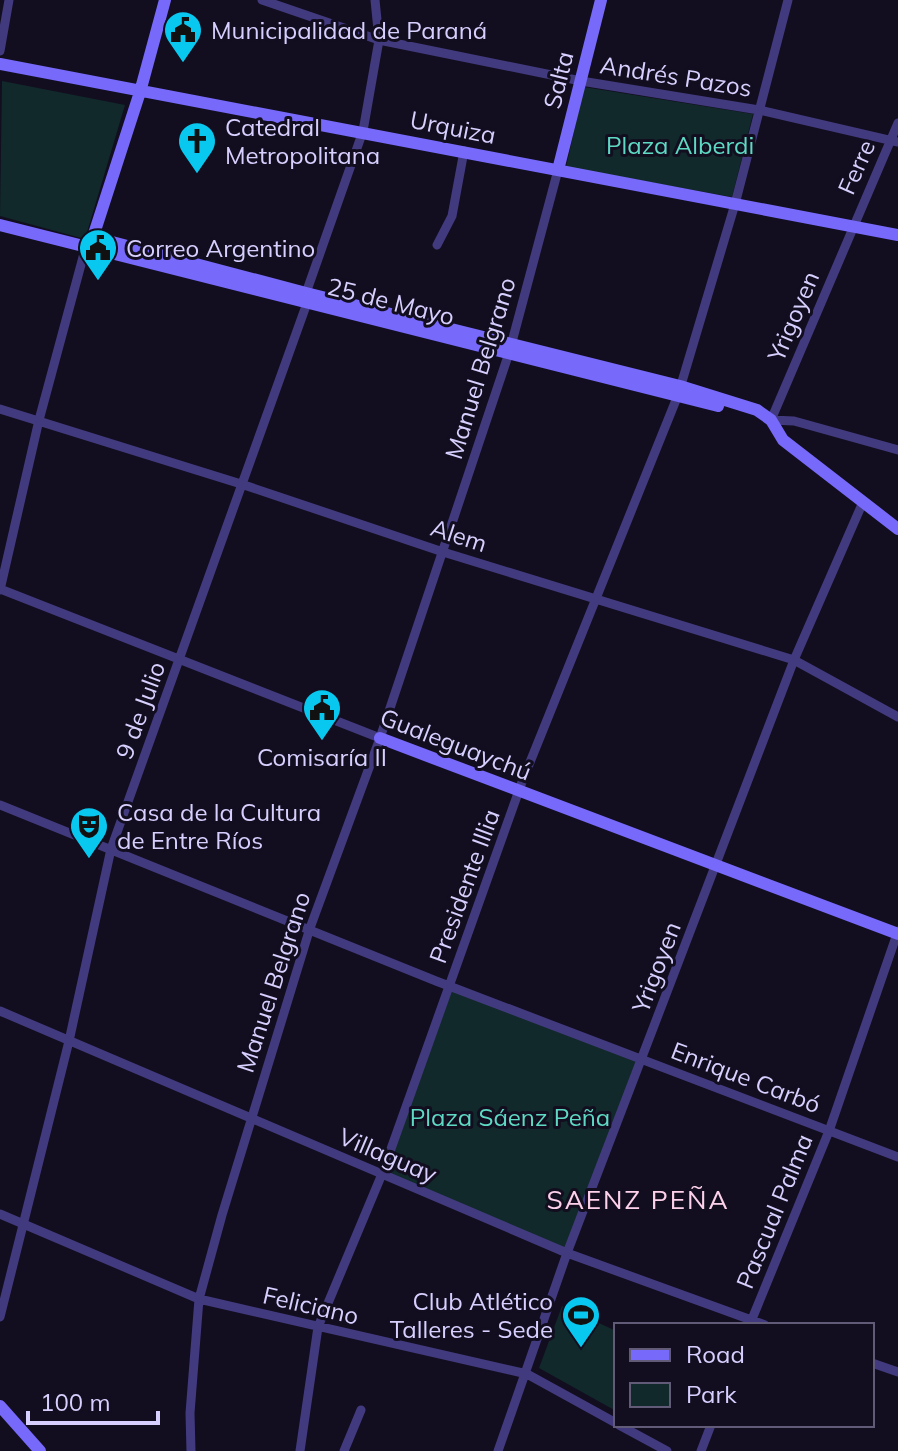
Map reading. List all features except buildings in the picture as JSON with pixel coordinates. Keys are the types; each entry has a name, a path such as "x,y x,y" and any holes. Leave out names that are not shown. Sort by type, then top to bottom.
{"street":[{"path":"0,51 9,0"},
{"path":"0,589 39,420 89,242 140,92 165,0"},
{"name":"Andrés Pazos","path":"262,0 379,40 581,81 759,110 894,142"},
{"name":"9 de Julio","path":"0,1317 69,1041 111,849 363,131 379,40 375,0"},
{"name":"Salta","path":"558,170 601,0"},
{"name":"Presidente Illia","path":"300,1451 318,1327 382,1174 520,792 679,391 735,204 788,0"},
{"name":"Urquiza","path":"0,64 898,235"},
{"name":"Ferre","path":"851,228 894,142 898,123"},
{"path":"437,245 452,216 464,151"},
{"name":"Manuel Belgrano","path":"191,1451 190,1413 199,1299 249,1119 310,928 380,738 443,552 509,348 558,170"},
{"name":"25 de Mayo","path":"0,225 89,242 679,391 771,420 794,421 898,450"},
{"name":"Yrigoyen","path":"771,420 851,228"},
{"name":"Alem","path":"0,409 241,484 443,552 794,660 898,717"},
{"path":"771,420 783,440 898,529"},
{"name":"Yrigoyen","path":"498,1451 567,1253 715,864 794,660 863,502"},
{"name":"Gualeguaychú","path":"0,589 520,792 898,933"},
{"name":"Enrique Carbó","path":"0,805 449,986 898,1157"},
{"name":"Pascual Palma","path":"750,1323 829,1131 898,933"},
{"name":"Villaguay","path":"0,1011 567,1253 750,1323"},
{"name":"Feliciano","path":"0,1214 199,1299 527,1374 614,1422"},
{"path":"874,1364 898,1372"},
{"path":"0,1406 40,1451"},
{"path":"344,1451 361,1410"},
{"name":"Feliciano","path":"623,1427 667,1451"},
{"path":"701,1451 710,1427"}],"green space":[{"path":"2,81 125,105 85,239 0,216"},
{"name":"Plaza Alberdi","path":"584,87 753,114 732,197 566,167"},
{"name":"Plaza Sáenz Peña","path":"454,985 636,1061 565,1249 384,1173"},
{"name":"Club Atlético Talleres - Sede","path":"562,1306 614,1330 614,1410 539,1368"}],"place":[{"name":"Municipalidad de Paraná","path":"183,64"},
{"name":"Catedral Metropolitana","path":"197,175"},
{"name":"Correo Argentino","path":"98,282"},
{"name":"Comisaría II","path":"322,742"},
{"name":"Casa de la Cultura de Entre Ríos","path":"89,860"},
{"name":"Club Atlético Talleres - Sede","path":"581,1349"}],"district":[{"name":"SAENZ PEÑA","path":"638,1199"}]}
